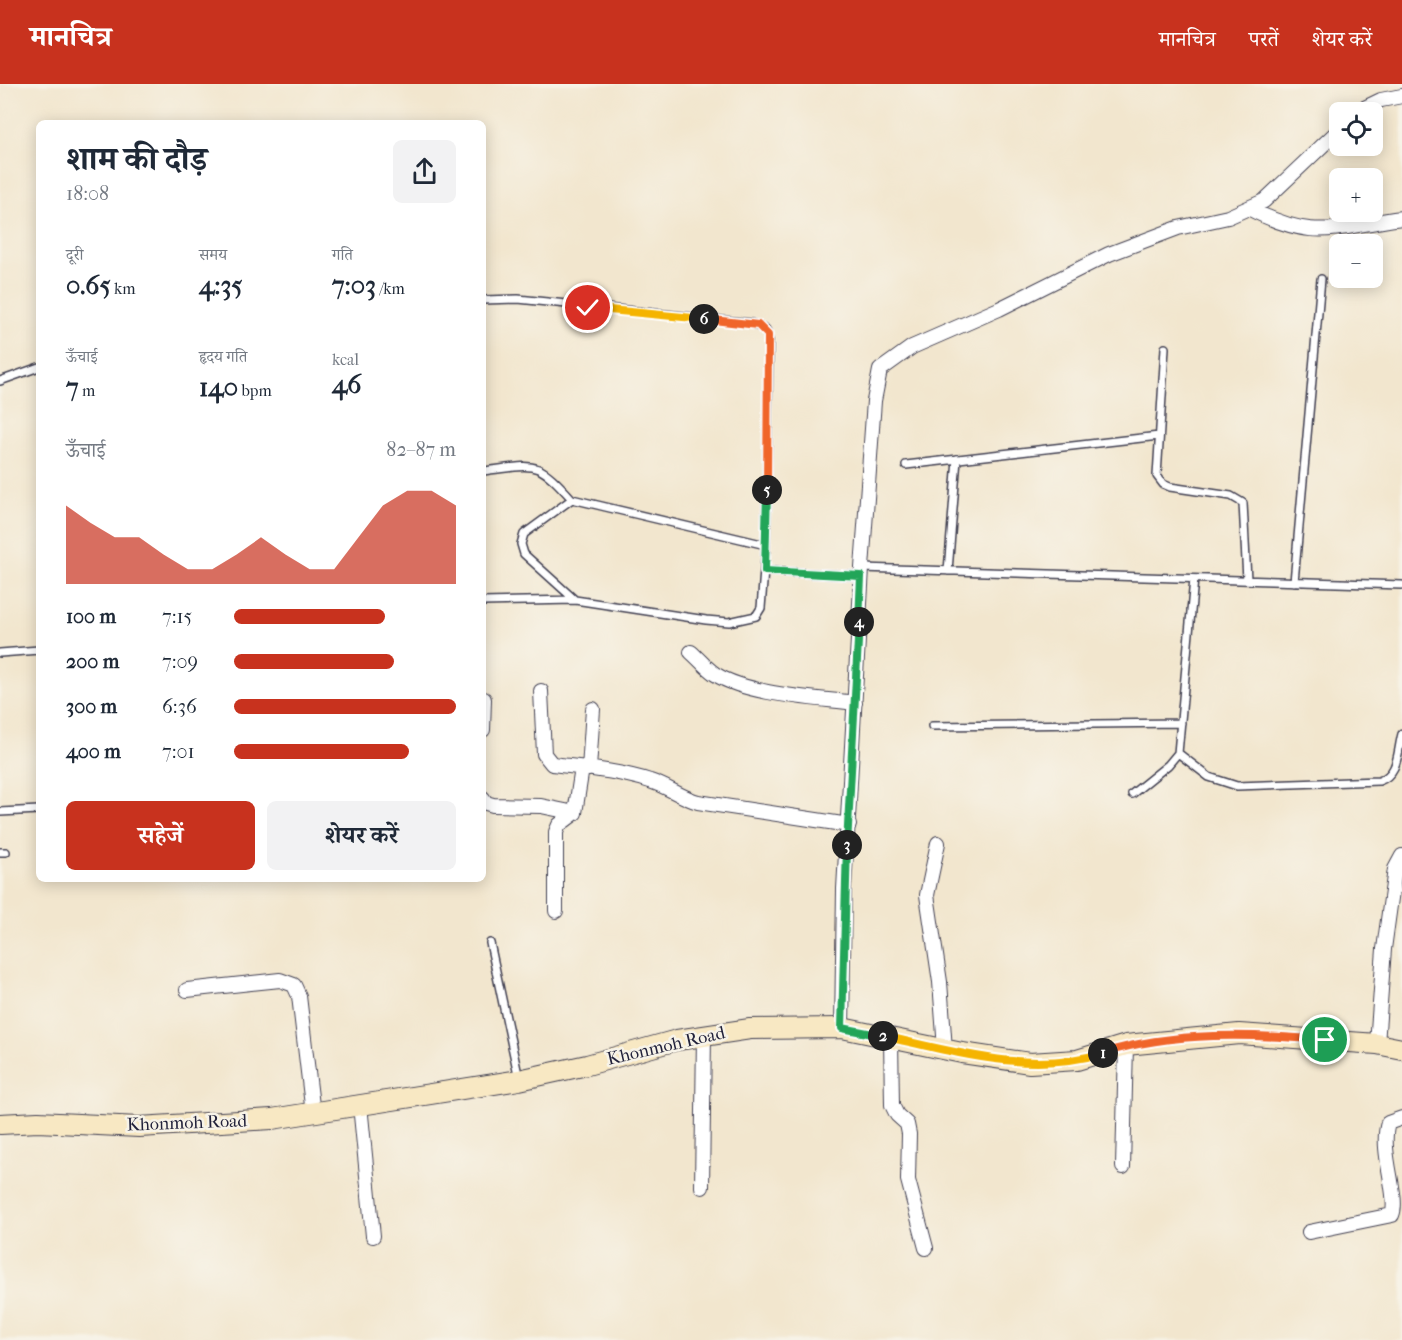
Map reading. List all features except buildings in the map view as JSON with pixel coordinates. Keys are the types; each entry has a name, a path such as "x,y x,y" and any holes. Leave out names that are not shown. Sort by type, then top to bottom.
{"main road":[{"name":"Khonmoh Road","path":"0,1124 38,1122 139,1127 218,1124 313,1113 519,1080 704,1035 750,1029 842,1028 1030,1063 1077,1060 1126,1045 1239,1034 1377,1044 1402,1049"}],"street":[{"path":"1377,102 1402,96"},
{"path":"842,1028 844,888 862,572 874,401 880,370 912,347 999,309 1109,254 1178,228 1228,218 1264,201 1329,139"},
{"path":"1248,208 1278,223 1309,231 1329,231 1402,218"},
{"path":"691,652 712,671 730,681 786,695 855,703"},
{"path":"541,691 544,754 547,761 638,777 654,782 682,798 698,802 849,825"},
{"path":"556,911 556,832 559,825 575,813 585,768 593,709"},
{"path":"486,803 541,806 575,813"},
{"path":"938,843 927,895 939,973 945,1049"},
{"path":"1377,1044 1384,949 1395,869 1402,856"},
{"path":"187,990 280,980 294,985 299,996 313,1113"},
{"path":"702,1186 704,1035"},
{"path":"891,1038 890,1092 892,1105 897,1115 906,1124 909,1134 908,1180 926,1248"},
{"path":"1123,1167 1126,1045"},
{"path":"360,1105 373,1236"},
{"path":"1309,1232 1392,1215 1395,1209 1388,1175 1385,1131 1388,1124 1402,1118"}],"lane":[{"path":"1294,582 1322,279"},
{"path":"486,300 518,299 751,323 765,330 769,341 765,571 761,608 756,616 746,620 706,620 575,600 486,603"},
{"path":"1165,348 1157,476 1163,484 1231,496 1243,503 1247,580"},
{"path":"0,381 36,368"},
{"path":"906,465 1159,436"},
{"path":"948,571 957,459"},
{"path":"486,471 539,467 548,472 572,499 766,545"},
{"path":"572,499 524,534 521,544 524,554 575,600"},
{"path":"765,571 948,571 1402,585"},
{"path":"1132,794 1168,765 1178,753 1194,579"},
{"path":"0,653 36,650"},
{"path":"932,726 1181,723"},
{"path":"1178,753 1209,777 1237,786 1378,781 1387,778 1394,771 1402,734"},
{"path":"0,812 36,810"},
{"path":"490,943 519,1080"}],"route":[{"path":"588,308 751,323 765,330 769,341 765,571 861,576 852,786 844,888 842,1028 962,1053 1030,1063 1077,1060 1126,1045 1199,1037 1239,1034 1325,1040"}]}
